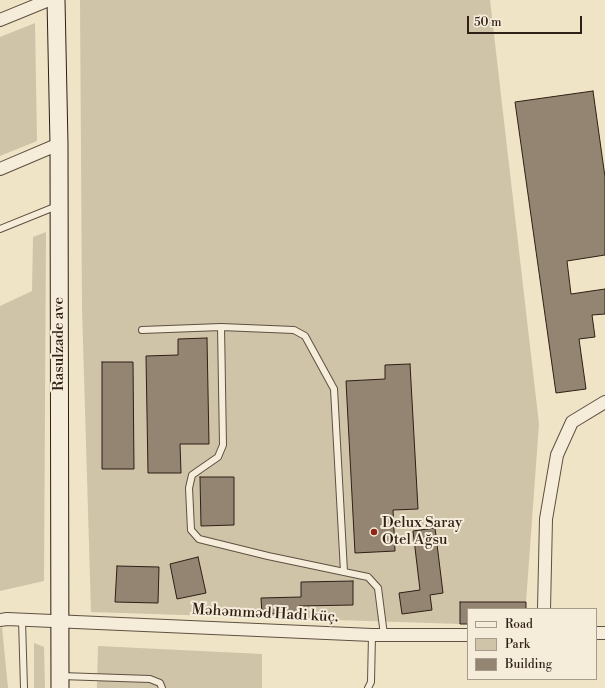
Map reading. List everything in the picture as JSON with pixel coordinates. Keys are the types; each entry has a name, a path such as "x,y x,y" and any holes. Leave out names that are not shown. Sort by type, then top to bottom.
{"main road":[{"name":"Rasulzade ave","path":"56,0 59,144 60,682"}],"street":[{"path":"0,20 49,0"},
{"path":"0,169 59,144"},
{"path":"544,608 546,519 557,455 572,422 605,402"},
{"name":"Məhəmməd Hadi küç.","path":"0,620 7,619 372,635 467,635"}],"lane":[{"path":"0,229 59,205"},
{"path":"142,330 221,328 294,330 305,336 334,389 344,572"},
{"path":"221,328 223,444 218,457 192,475 189,488 191,530 199,539 268,556 368,577 378,588 384,635"},
{"path":"22,620 24,688"},
{"path":"368,688 371,682 372,635"},
{"path":"60,682 150,679 160,683 162,688"}],"green space":[{"path":"80,0 490,0 539,424 526,602 460,602 460,624 91,612 82,308"},
{"path":"35,23 37,141 0,156 0,37"},
{"path":"46,232 44,581 0,591 0,306 32,291 33,237"},
{"path":"2,627 8,688 0,688 0,628"},
{"path":"34,643 44,647 45,688 34,688"},
{"path":"98,646 262,654 262,688 97,688"}],"building":[{"path":"593,91 605,177 605,255 567,261 571,294 605,289 605,314 592,315 595,337 579,339 586,389 556,393 515,102"},
{"path":"207,338 209,444 180,444 181,473 148,473 146,356 178,355 178,339"},
{"path":"102,362 133,362 134,469 102,469"},
{"path":"410,364 418,509 393,510 395,551 355,553 346,381 385,379 385,365"},
{"path":"200,477 234,477 234,525 201,526"},
{"path":"435,528 443,593 430,595 432,610 402,614 399,593 420,590 413,531"},
{"path":"198,557 206,593 177,599 170,564"},
{"path":"117,566 159,567 158,603 115,602"},
{"path":"353,581 353,605 299,606 299,613 262,614 261,598 301,597 301,582"},
{"path":"460,602 526,602 526,608 467,608 467,624 460,624"}],"place":[{"name":"Delux Saray Otel Ağsu","path":"374,532"}]}
